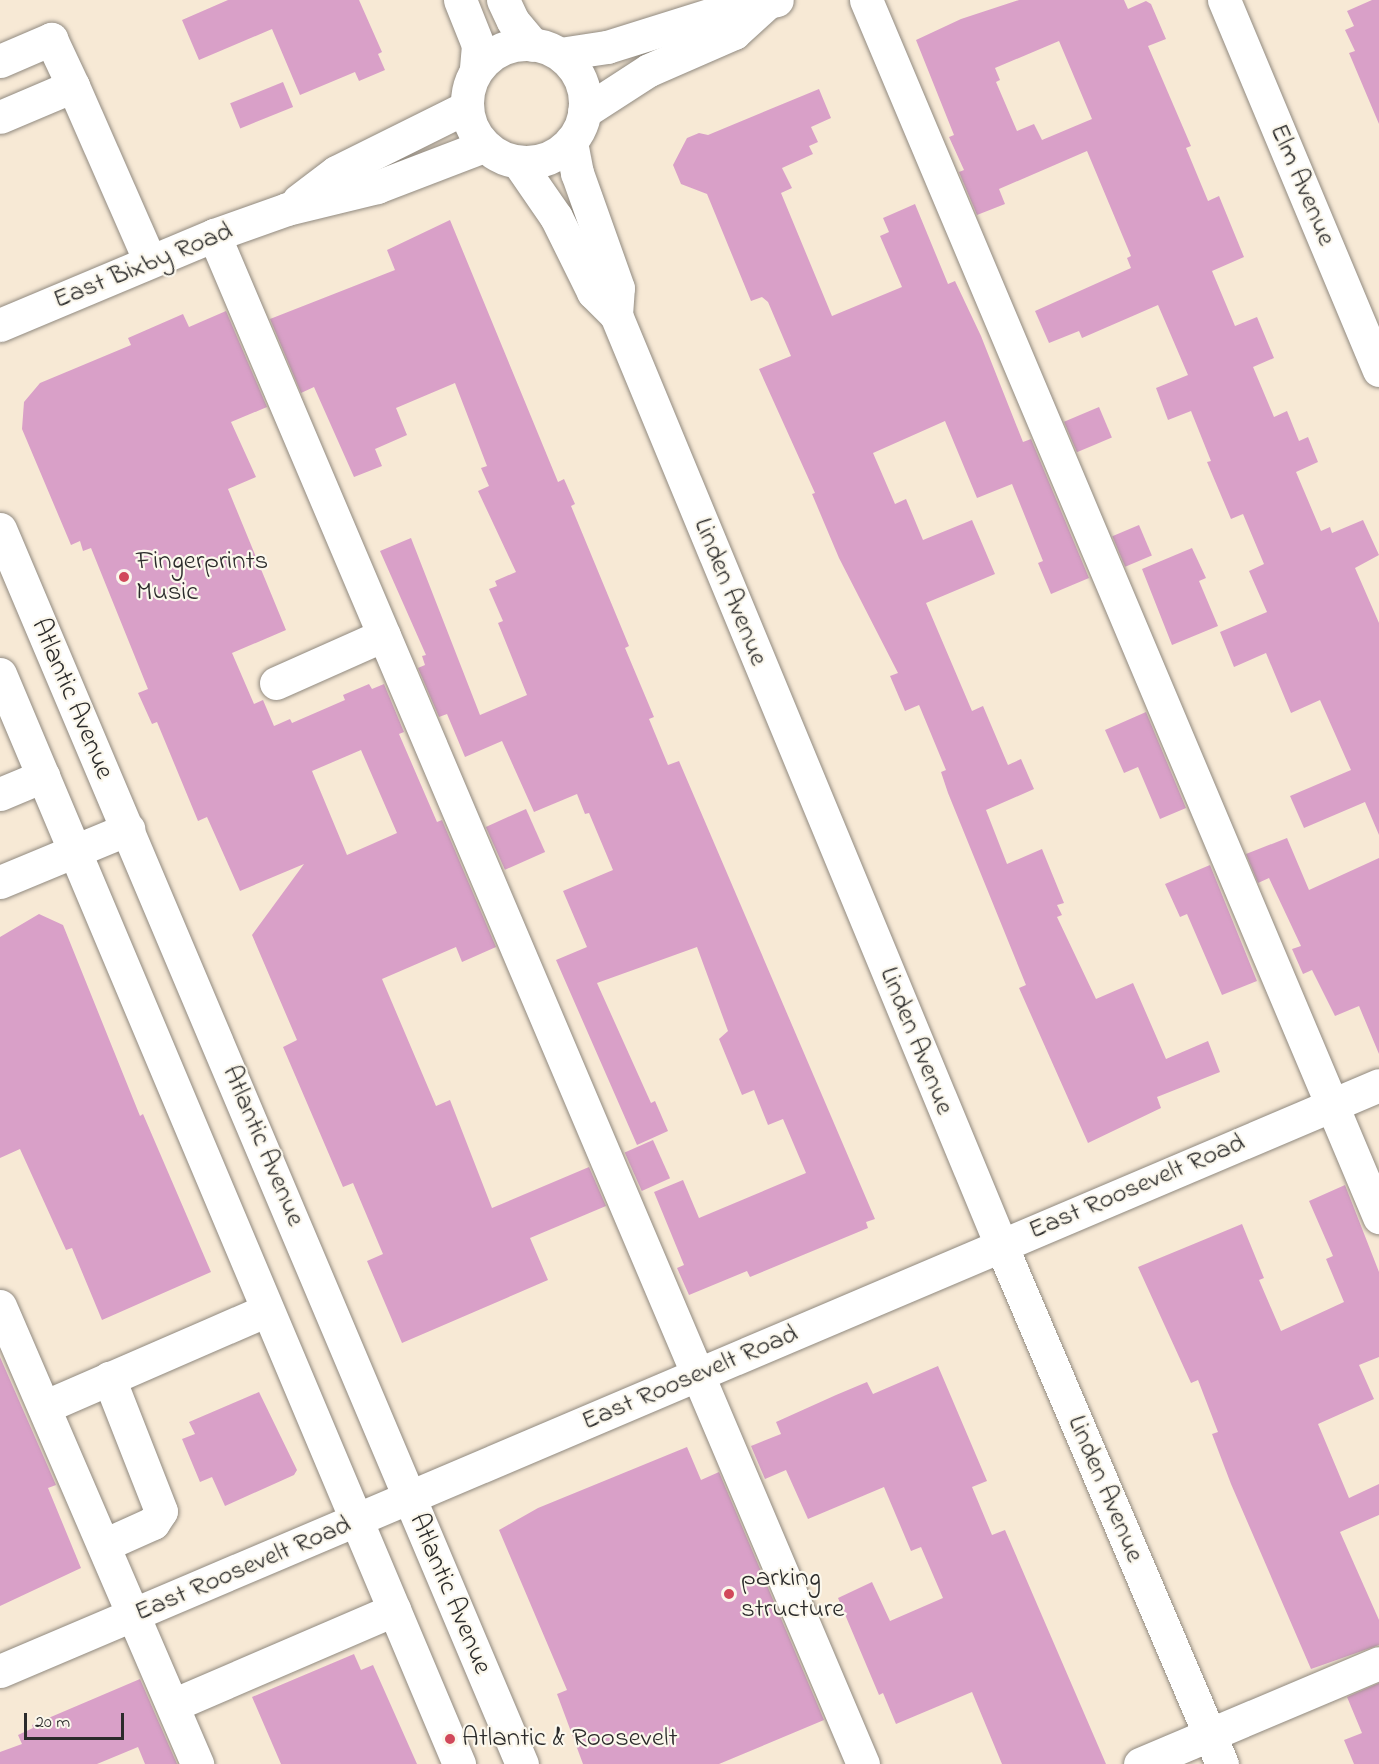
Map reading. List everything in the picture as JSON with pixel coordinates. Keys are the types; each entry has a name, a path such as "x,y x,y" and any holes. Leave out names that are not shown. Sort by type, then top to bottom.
{"street":[{"path":"460,0 478,45 476,70 469,88 467,107 471,125 484,146 518,162 550,208 593,292 616,315"},
{"path":"503,0 513,21 583,84 584,112 571,142 554,156 518,162"},
{"path":"866,0 1330,1105 1379,1216"},
{"name":"Elm Avenue","path":"1224,0 1379,369"},
{"path":"476,70 489,57 507,48 607,47 719,12 771,2"},
{"path":"584,112 649,70 734,33 771,2"},
{"path":"0,61 51,39 150,261"},
{"path":"0,117 73,86"},
{"name":"East Bixby Road","path":"287,209 336,172 467,107"},
{"path":"571,142 577,172 618,288 616,315"},
{"name":"East Bixby Road","path":"0,325 214,235 287,209 377,187 484,146"},
{"path":"214,235 863,1764"},
{"name":"Linden Avenue","path":"616,315 1001,1245 1216,1749"},
{"name":"Atlantic Avenue","path":"0,529 522,1764"},
{"path":"276,684 384,635"},
{"name":"Atlantic Avenue","path":"0,674 459,1764"},
{"path":"0,794 43,776"},
{"path":"0,882 128,829"},
{"name":"East Roosevelt Road","path":"0,1671 357,1522 1379,1084"},
{"path":"0,1306 197,1764"},
{"path":"44,1407 267,1310"},
{"path":"104,1545 153,1523 161,1511 110,1378"},
{"path":"173,1705 394,1610"},
{"path":"1140,1764 1216,1749 1379,1663"}],"building":[{"path":"228,0 359,0 382,52 378,54 385,70 359,81 355,72 300,95 272,29 199,60 182,20"},
{"path":"1019,0 1124,0 1128,9 1146,1 1151,4 1166,39 1148,46 1191,146 1186,148 1208,201 1219,196 1244,257 1212,271 1235,326 1257,317 1274,358 1253,367 1274,417 1287,411 1299,441 1308,437 1318,462 1296,472 1321,531 1330,527 1332,533 1363,520 1379,555 1355,568 1379,623 1379,835 1365,802 1304,828 1290,796 1351,770 1320,700 1291,713 1266,653 1234,667 1220,632 1267,612 1249,571 1264,564 1243,514 1231,519 1207,462 1211,461 1191,411 1168,420 1156,388 1188,375 1158,305 1082,338 1079,331 1049,343 1035,311 1131,268 1127,258 1131,256 1087,151 999,189 1005,204 977,215 959,172 964,170 949,137 954,135 916,40 961,19","holes":["1059,41 1092,119 1042,140 1034,124 1017,131 996,82 1000,80 995,68"]},
{"path":"1372,0 1379,0 1379,124 1349,53 1355,51 1345,30 1354,26 1347,11"},
{"path":"283,82 293,107 240,128 230,103"},
{"path":"819,89 831,118 811,127 818,142 809,146 813,154 782,168 792,188 781,193 832,316 902,287 880,236 889,232 883,218 915,204 948,284 955,281 981,336 1023,442 1031,439 1089,578 1051,594 1038,563 1043,561 1012,484 977,498 945,421 873,453 895,504 906,499 923,540 972,520 995,574 926,603 972,711 983,706 1008,765 1021,759 1034,789 986,810 1007,864 1042,849 1064,903 1057,905 1062,915 1057,917 1096,999 1133,983 1166,1059 1208,1041 1220,1072 1157,1097 1161,1108 1088,1143 1019,988 1026,985 948,793 941,772 946,770 919,705 905,711 890,676 898,673 839,558 812,494 815,493 759,369 791,356 768,302 762,297 751,301 707,194 681,184 673,165 687,138 699,133 708,135"},
{"path":"450,220 558,482 564,479 575,504 571,506 629,646 625,648 654,717 649,719 668,765 679,761 875,1219 866,1222 868,1228 750,1277 747,1271 689,1295 677,1268 684,1265 654,1192 683,1180 699,1218 806,1173 783,1119 768,1125 754,1090 742,1095 719,1039 728,1031 697,947 597,983 651,1103 655,1101 668,1131 637,1145 556,960 587,947 563,891 613,870 589,813 585,814 577,794 534,812 502,741 465,757 447,714 439,717 418,668 425,665 422,656 426,655 380,551 411,538 480,715 527,695 498,623 503,621 489,589 497,586 495,581 516,572 478,491 489,486 481,468 487,466 455,383 396,408 407,435 375,449 382,466 354,477 314,387 301,393 270,319 395,270 387,250"},
{"path":"226,311 267,407 231,422 256,477 228,489 286,630 232,653 254,704 263,700 274,726 290,719 292,723 345,700 343,695 369,684 372,689 384,684 404,732 399,734 437,822 442,820 496,947 462,962 456,947 382,979 436,1106 450,1100 492,1208 589,1167 606,1206 530,1238 548,1280 402,1343 367,1261 383,1254 353,1183 343,1187 283,1047 297,1040 252,935 304,864 240,891 207,817 198,821 157,722 152,724 138,693 148,689 91,548 83,551 80,541 71,545 22,429 24,402 40,383 131,345 128,338 183,314 189,327","holes":["361,750 397,833 347,855 312,771"]},
{"path":"1099,407 1112,437 1077,452 1064,422"},
{"path":"1139,525 1152,555 1125,567 1112,536"},
{"path":"1192,548 1206,578 1199,581 1218,626 1172,645 1142,569"},
{"path":"1146,712 1186,808 1160,819 1138,767 1124,773 1105,730"},
{"path":"526,809 545,852 505,870 486,827"},
{"path":"1287,838 1309,890 1379,858 1379,1054 1359,1006 1335,1016 1312,970 1303,974 1292,949 1301,946 1269,878 1258,883 1246,854"},
{"path":"1210,865 1257,981 1222,995 1187,914 1180,917 1165,884"},
{"path":"39,914 63,925 140,1116 143,1114 211,1272 102,1320 72,1248 66,1250 20,1149 0,1158 0,937"},
{"path":"653,1140 670,1178 642,1191 625,1153"},
{"path":"1345,1185 1379,1272 1379,1357 1359,1365 1374,1399 1318,1424 1349,1498 1379,1484 1379,1515 1340,1532 1379,1620 1379,1645 1311,1669 1231,1484 1212,1434 1218,1432 1198,1380 1191,1383 1138,1267 1242,1224 1264,1278 1259,1280 1281,1331 1344,1302 1326,1259 1333,1256 1309,1201"},
{"path":"0,1357 56,1485 48,1488 81,1568 0,1606"},
{"path":"938,1366 987,1481 972,1487 992,1535 1005,1530 1106,1764 1002,1764 972,1692 896,1724 883,1693 879,1695 838,1598 872,1582 890,1621 943,1598 921,1547 911,1551 884,1487 808,1519 786,1470 765,1479 751,1446 781,1434 776,1422 836,1395 867,1382 873,1394"},
{"path":"259,1392 297,1470 294,1475 225,1506 212,1477 200,1482 182,1439 195,1434 189,1422"},
{"path":"687,1447 701,1480 719,1472 824,1720 719,1764 583,1764 557,1694 567,1690 499,1530 538,1508"},
{"path":"354,1654 361,1670 373,1665 417,1764 281,1764 252,1697"},
{"path":"140,1679 177,1764 145,1764 138,1747 97,1764 0,1764 0,1752 22,1744 18,1735 33,1728 32,1725"},
{"path":"1379,1683 1379,1764 1354,1764 1344,1740 1362,1733 1347,1697"}],"place":[{"name":"Fingerprints Music","path":"124,577"},
{"name":"parking structure","path":"729,1594"},
{"name":"Atlantic & Roosevelt","path":"450,1739"}]}
